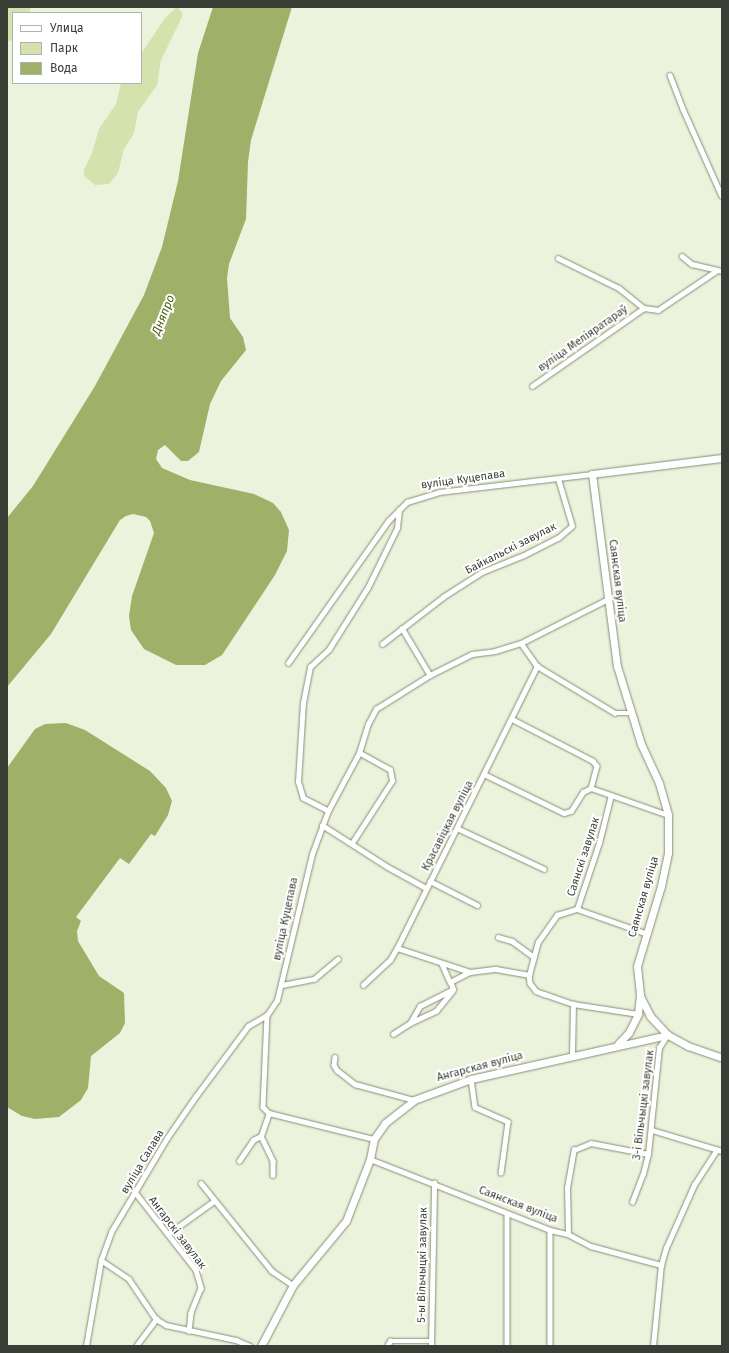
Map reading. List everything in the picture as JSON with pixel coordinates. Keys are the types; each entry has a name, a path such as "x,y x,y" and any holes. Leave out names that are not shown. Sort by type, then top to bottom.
{"main road":[{"name":"вуліца Куцепава","path":"592,474 722,458"},
{"name":"Саянская вуліца","path":"592,474 617,666 641,744 659,783 668,815 668,853 658,898 645,933 637,970 640,996 650,1016 668,1035"},
{"path":"618,1044 629,1032 638,1014 640,996"},
{"path":"668,1035 688,1046 722,1058"},
{"name":"Ангарская вуліца","path":"261,1346 293,1285 346,1221 370,1158 374,1139 385,1123 414,1100 471,1078 618,1044 668,1035"}],"street":[{"path":"670,75 683,109 722,196"},
{"path":"682,256 692,264 716,271 722,271"},
{"name":"вуліца Меліяратараў","path":"558,258 619,288 644,308 658,310 716,271"},
{"name":"вуліца Меліяратараў","path":"532,386 644,308"},
{"name":"вуліца Куцепава","path":"288,663 399,509 406,502 430,494 592,474"},
{"name":"Байкальскі завулак","path":"382,644 443,597 482,572 524,555 558,538 572,526 558,479"},
{"path":"328,811 303,798 298,782 303,703 310,667 328,649 368,587 397,528 399,509"},
{"name":"вуліца Куцепава","path":"267,1015 282,986 312,854 322,825 359,753 368,724 376,709 430,675 472,654 495,651 521,643 608,599"},
{"path":"402,628 430,675"},
{"path":"521,643 537,666 615,713 632,714"},
{"name":"Красавіцкая вуліца","path":"363,985 390,960 397,948 537,666"},
{"path":"512,719 593,761 597,766 591,788"},
{"path":"352,843 392,781 390,770 359,753"},
{"path":"484,774 564,813 571,811 582,792 591,788 668,815"},
{"name":"Саянскі завулак","path":"530,975 538,942 558,915 577,909 599,843 611,795"},
{"path":"322,825 388,867 426,888"},
{"path":"457,828 544,870"},
{"path":"430,881 477,905"},
{"path":"577,909 645,933"},
{"path":"498,937 512,941 534,957"},
{"path":"397,948 470,972"},
{"path":"282,986 314,979 338,959"},
{"path":"442,964 453,989"},
{"path":"450,982 470,972 496,969 530,975 530,983 536,991 573,1004 638,1014"},
{"path":"410,1023 420,1006 453,989"},
{"path":"393,1034 410,1023 436,1011 453,989"},
{"path":"572,1055 573,1004"},
{"path":"267,1015 263,1107 269,1113 374,1139"},
{"name":"вуліца Салава","path":"86,1346 106,1239 167,1138 248,1026 267,1015"},
{"name":"3-і Вільчыцкі завулак","path":"632,1202 644,1174 648,1154 652,1130 659,1048 668,1035"},
{"path":"335,1057 334,1065 337,1070 356,1084 414,1100"},
{"path":"471,1078 475,1107 508,1122 501,1173"},
{"path":"239,1161 253,1140 260,1136 269,1113"},
{"path":"652,1130 716,1151 722,1151"},
{"path":"260,1136 273,1161 273,1176"},
{"path":"568,1234 567,1188 574,1150 591,1143 648,1154"},
{"path":"653,1346 660,1265 694,1185 716,1151"},
{"name":"Саянская вуліца","path":"370,1158 507,1214 550,1230 568,1234 591,1246 660,1265"},
{"path":"201,1183 272,1271 293,1285"},
{"name":"5-ы Вільчыцкі завулак","path":"431,1344 434,1183"},
{"name":"Ангарскі завулак","path":"135,1192 196,1270 199,1280 200,1296 191,1313 189,1331"},
{"path":"168,1234 214,1201"},
{"path":"507,1214 507,1346"},
{"path":"550,1230 550,1346"},
{"path":"101,1260 129,1279 156,1319 166,1325 236,1340 250,1346"},
{"path":"136,1346 156,1319"},
{"path":"387,1346 390,1341 431,1344"}],"green space":[{"path":"7,7 31,7 29,12 12,12 12,40 7,41"},
{"path":"177,7 182,12 182,17 161,60 157,85 138,112 134,133 124,149 118,173 109,184 95,185 84,176 84,170 92,153 99,129 116,104 121,84 142,84 142,52 165,18"}],"water":[{"name":"Дняпро","path":"213,7 292,7 251,140 248,162 246,219 229,264 227,278 230,318 243,337 246,350 221,381 210,404 199,452 188,461 181,461 165,445 158,450 156,459 162,468 190,480 254,494 273,503 281,512 289,530 287,551 275,575 222,655 205,665 176,665 144,649 131,630 129,616 132,596 154,533 150,521 146,517 133,514 126,516 120,520 51,634 7,687 7,518 33,486 95,386 144,295 162,247 178,181 198,53"},
{"path":"66,723 85,730 150,771 166,788 172,801 168,815 155,836 151,834 129,864 120,858 76,917 81,921 77,931 78,941 99,976 124,993 125,1023 120,1033 91,1056 88,1088 81,1100 59,1117 35,1119 22,1116 7,1107 7,768 35,729 45,724"}]}
